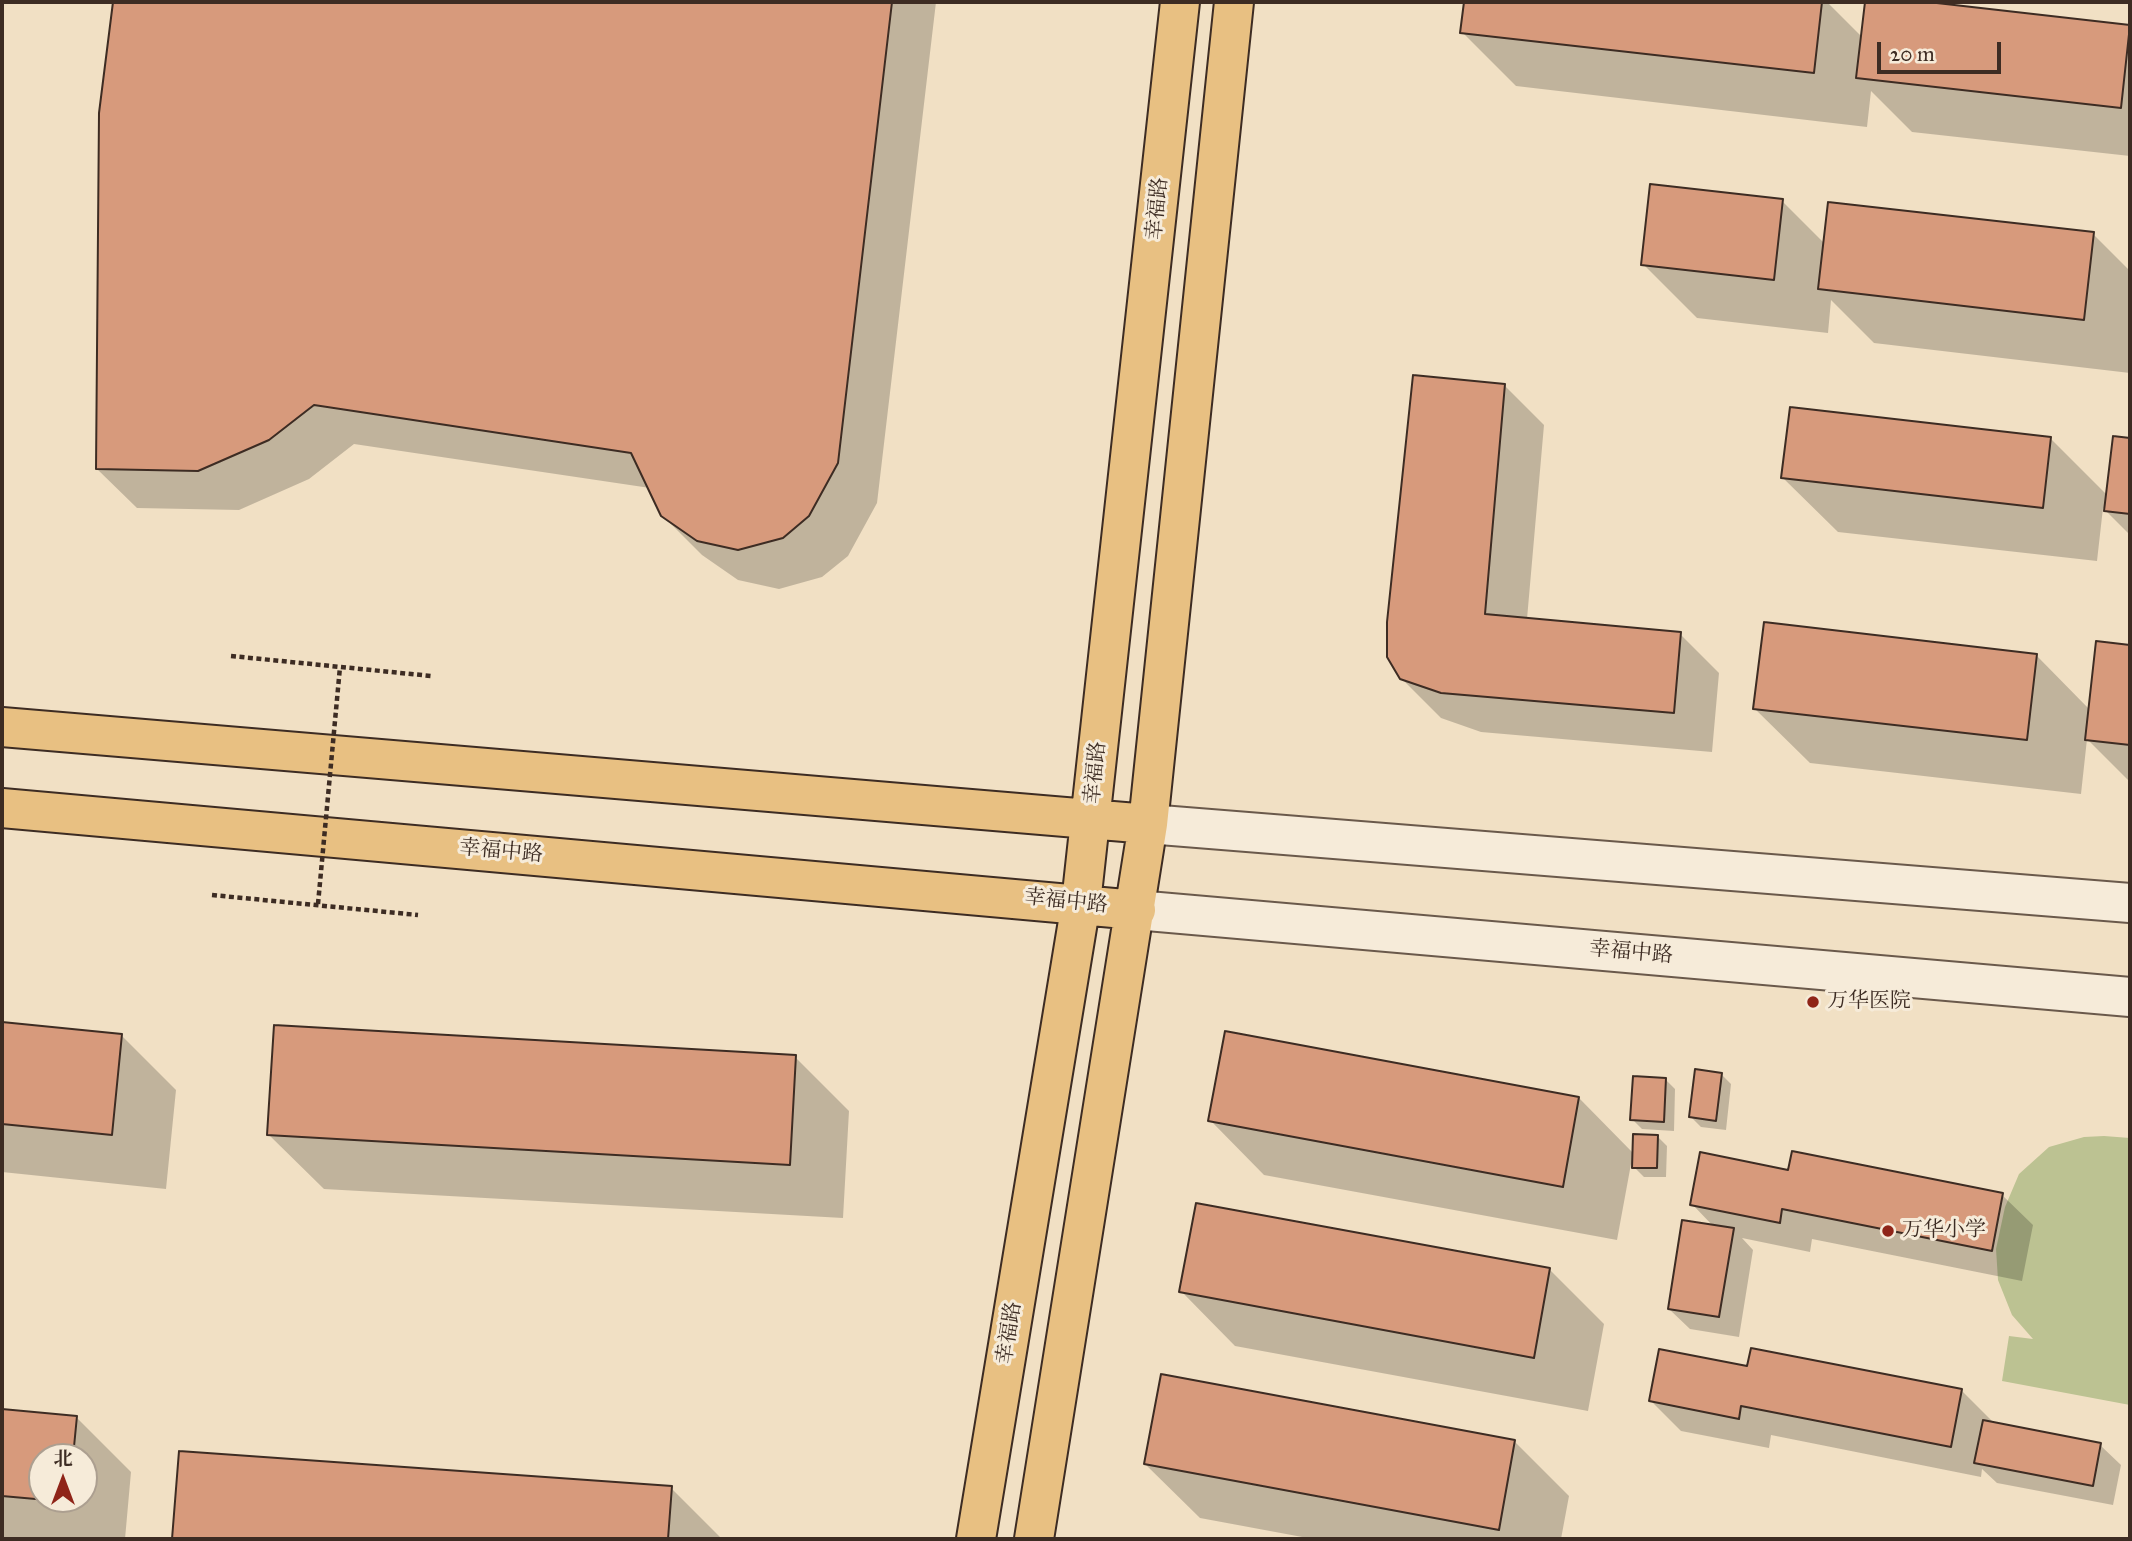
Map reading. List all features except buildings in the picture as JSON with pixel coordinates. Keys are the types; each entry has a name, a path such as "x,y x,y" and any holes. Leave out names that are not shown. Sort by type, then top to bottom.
{"main road":[{"name":"幸福路","path":"975,1539 1081,903 1180,2"},
{"path":"1034,1539 1148,824 1234,2"},
{"path":"2,727 1148,824"},
{"name":"幸福中路","path":"2,808 1136,910"}],"street":[{"path":"1148,824 2130,904"},
{"name":"幸福中路","path":"1136,910 2130,997"}],"path":[{"path":"231,656 431,676"},
{"path":"318,904 340,667"},
{"path":"212,895 418,915"}],"green space":[{"path":"2084,1137 2130,1138 2130,1405 2002,1381 2009,1336 2033,1339 2012,1315 1998,1280 1996,1249 2005,1207 2019,1174 2049,1147"}],"place":[{"name":"万华医院","path":"1813,1002"},
{"name":"万华小学","path":"1888,1231"}]}
